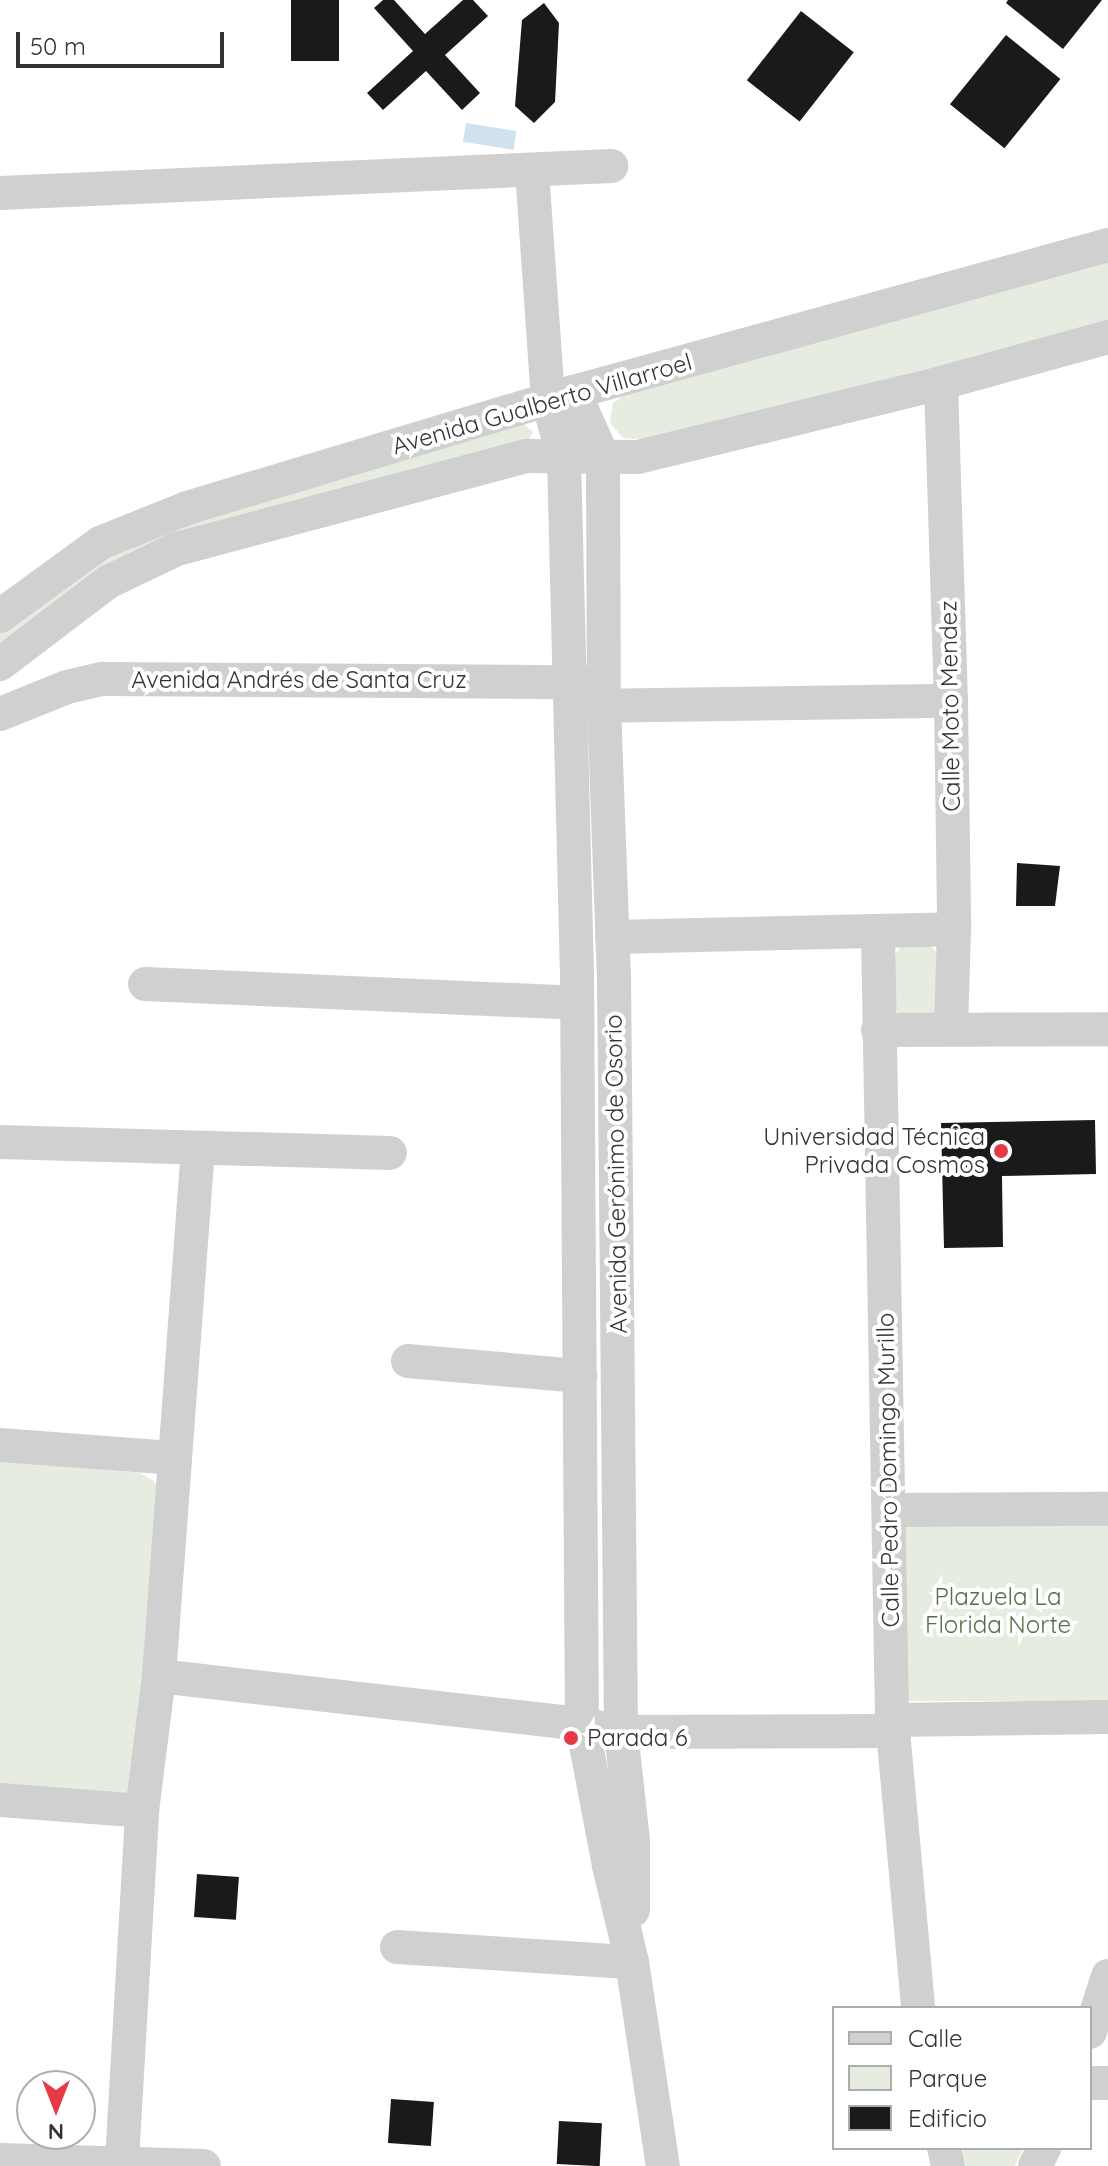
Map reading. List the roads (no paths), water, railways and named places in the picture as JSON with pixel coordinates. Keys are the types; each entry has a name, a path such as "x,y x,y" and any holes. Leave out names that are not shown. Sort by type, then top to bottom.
{"street":[{"path":"0,193 611,166"},
{"path":"532,171 561,397"},
{"name":"Avenida Gualberto Villarroel","path":"0,616 100,543 142,524 561,397 1108,245"},
{"name":"Avenida Gualberto Villarroel","path":"0,664 108,582 177,549 526,456 638,457 941,383 1108,337"},
{"name":"Calle Moto Mendez","path":"941,383 951,701 954,929 951,1029"},
{"name":"Avenida Gerónimo de Osorio","path":"561,397 603,457 604,694 614,974 621,1732 633,1841 632,1962"},
{"name":"Avenida Gerónimo de Osorio","path":"561,397 576,989 582,1724 632,1962 663,2166"},
{"name":"Avenida Andrés de Santa Cruz","path":"0,714 67,687 103,679 568,694 951,701"},
{"path":"612,937 954,929"},
{"name":"Calle Pedro Domingo Murillo","path":"878,931 893,1726 918,2006"},
{"path":"145,984 576,989 614,974"},
{"path":"878,1030 1108,1029"},
{"path":"0,1142 390,1153"},
{"path":"122,2161 142,1811 159,1676 172,1458 198,1148"},
{"path":"408,1361 580,1376"},
{"path":"0,1445 172,1458"},
{"path":"890,1510 1108,1509"},
{"path":"159,1676 582,1724 621,1732 1108,1717"},
{"path":"0,1800 142,1811"},
{"path":"397,1947 632,1962"},
{"path":"1092,2026 1108,1976"},
{"path":"0,2160 188,2165"}],"water":[{"path":"466,123 516,131 513,150 463,142"}],"place":[{"name":"Universidad Técnica Privada Cosmos","path":"1001,1151"},
{"name":"Parada 6","path":"571,1738"}],"park label":[{"name":"Plazuela La Florida Norte","path":"998,1611"}]}
